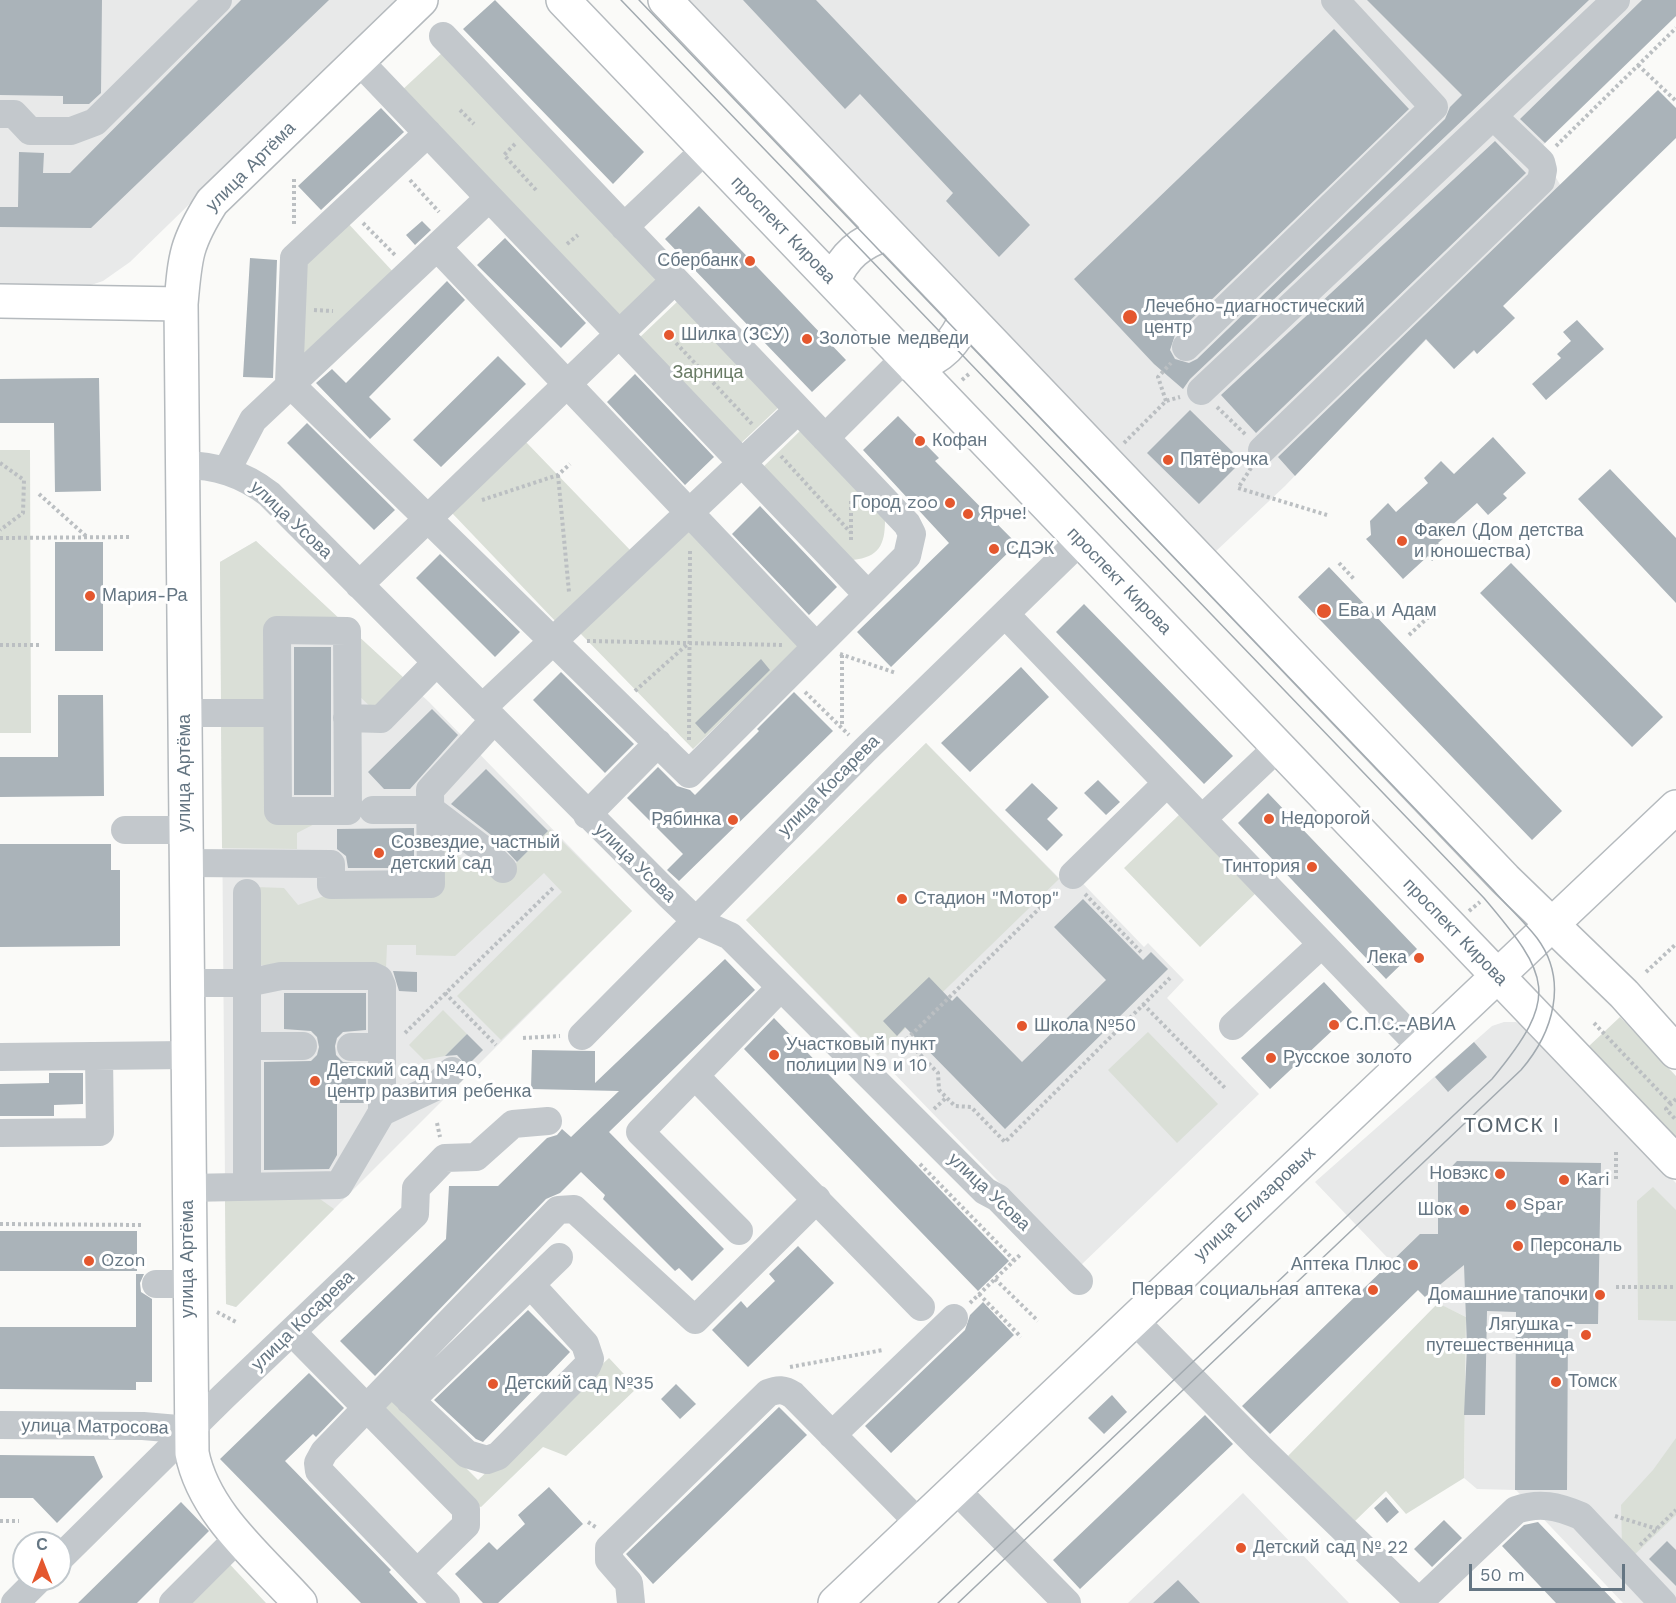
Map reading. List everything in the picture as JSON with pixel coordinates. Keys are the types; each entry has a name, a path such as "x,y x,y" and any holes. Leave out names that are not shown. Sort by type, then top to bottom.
{"main road":[{"name":"улица Артёма","path":"300,1603 204,1492 196,1476 190,1430 182,304 185,255 194,230 212,202 421,0"},
{"name":"проспект Кирова","path":"563,0 1676,1162"},
{"path":"665,0 1505,879 1624,994 1676,1052"},
{"path":"833,282 844,259 856,247 887,233"},
{"path":"0,301 182,304"},
{"path":"910,362 933,360 951,345 967,316"},
{"name":"улица Елизаровых","path":"835,1603 1676,807"}],"street":[{"path":"1186,348 1434,107 1335,0"},
{"path":"1201,391 1616,0"},
{"path":"0,114 14,114 30,131 71,131 95,122 202,5"},
{"path":"428,134 294,258 289,383 428,519 563,632 619,706 689,774 788,675 829,650 860,586 907,556 912,546 912,534 907,524 442,36"},
{"path":"359,61 860,586"},
{"path":"1262,450 1540,181 1543,170 1541,162 1494,117"},
{"path":"624,227 706,149"},
{"path":"227,470 253,420 289,383 489,198"},
{"path":"446,238 568,383 829,650"},
{"path":"359,585 675,280"},
{"path":"825,438 910,362"},
{"path":"186,863 331,864 331,885 431,884 430,790 488,714 563,632 798,410"},
{"name":"улица Усова","path":"183,465 199,465 227,470 251,480 269,494 587,815 696,921 729,936 985,1191 998,1198 1079,1281"},
{"name":"улица Косарева","path":"582,1036 865,750 1080,541"},
{"path":"1005,614 1421,1047"},
{"path":"277,630 347,631 347,718 348,811 278,811 277,630"},
{"path":"347,718 381,719 436,663"},
{"path":"185,714 277,713"},
{"path":"587,815 658,743"},
{"path":"1203,819 1278,747"},
{"path":"1071,876 1167,783"},
{"path":"373,810 431,810 485,851 503,869"},
{"path":"125,830 186,830"},
{"path":"247,1187 248,893"},
{"path":"1233,1026 1322,944"},
{"path":"187,983 247,983 281,976 372,976 379,979 382,986 382,1112 339,1185 188,1188"},
{"path":"739,1232 640,1132 696,1077 781,987"},
{"path":"247,1046 303,1046"},
{"path":"351,1047 382,1047"},
{"path":"0,1057 187,1055"},
{"path":"0,1134 100,1132 99,1056"},
{"path":"382,1112 435,1087 452,1071"},
{"path":"696,1077 921,1307"},
{"name":"улица Косарева","path":"72,1546 415,1214 416,1188 445,1158 476,1156 513,1124 548,1121"},
{"path":"401,1392 558,1210 574,1209 695,1320 817,1199"},
{"path":"446,1603 320,1471 318,1463 324,1452 366,1410 401,1392 531,1285 559,1257"},
{"path":"156,1284 188,1284"},
{"path":"401,1392 467,1454 487,1460 498,1456 587,1366 590,1359 585,1344 531,1285"},
{"path":"832,1435 954,1318"},
{"path":"1133,1319 1259,1447 1419,1603 1516,1510 1533,1504 1549,1505 1581,1516 1663,1603"},
{"path":"292,1332 366,1410 466,1509 466,1525 417,1573"},
{"path":"631,1603 629,1583 609,1560 609,1548 768,1393 781,1389 788,1391 919,1523"},
{"name":"улица Матросова","path":"0,1425 143,1426 190,1430"},
{"path":"955,1489 1067,1603"},
{"path":"173,1603 240,1536"},
{"path":"15,1603 27,1591"}],"path":[{"path":"1541,162 1676,28"},
{"path":"1638,65 1676,101"},
{"path":"460,110 474,124"},
{"path":"504,155 536,190"},
{"path":"395,164 446,238"},
{"path":"294,177 294,258"},
{"path":"348,208 411,272"},
{"path":"676,343 851,533"},
{"path":"1166,401 1158,377 1186,348"},
{"path":"1124,443 1166,401 1201,391 1262,450"},
{"path":"0,464 24,480 23,513 0,530"},
{"path":"471,504 558,475 570,464"},
{"path":"850,465 851,533 860,586"},
{"path":"558,475 563,632 829,650 896,673"},
{"path":"1238,488 1327,515"},
{"path":"39,494 87,537"},
{"path":"689,774 691,511"},
{"path":"0,538 131,537"},
{"path":"1339,563 1354,579"},
{"path":"1409,635 1435,611"},
{"path":"842,621 829,650 842,728"},
{"path":"619,706 690,642"},
{"path":"0,645 39,645"},
{"path":"788,675 865,750"},
{"path":"1141,952 1071,876 906,1040 938,1073 939,1090 955,1106 971,1107 1005,1142 1170,978"},
{"path":"382,1047 397,1041 553,888"},
{"path":"1646,972 1676,944"},
{"path":"445,993 496,1045"},
{"path":"1143,1004 1226,1089"},
{"path":"1594,1023 1671,1104"},
{"path":"523,1038 582,1036"},
{"path":"1676,1100 1666,1109 1676,1120"},
{"path":"1616,1150 1616,1179"},
{"path":"0,1224 144,1225"},
{"path":"954,1318 1037,1238"},
{"path":"995,1279 1038,1321"},
{"path":"1616,1287 1676,1287"},
{"path":"979,1294 1021,1337"},
{"path":"216,1311 236,1322"},
{"path":"782,1368 929,1342"},
{"path":"1624,1559 1676,1510"},
{"path":"0,1521 19,1521"}],"shaded area":[{"path":"0,0 399,0 130,262 103,281 79,289 0,290"},
{"path":"688,0 1676,0 1676,16 1539,149 1568,198 1591,221 1520,289 1496,299 1515,318 1477,354 1474,351 1454,369 1426,340 1285,486 1214,553"},
{"path":"256,541 429,702 632,911 236,1307 226,1304 220,562"},
{"name":"Школа №50","path":"926,743 1059,878 1069,869 1144,947 1148,943 1184,980 1167,998 1259,1094 1080,1266 746,920"},
{"path":"1504,1022 1516,1022 1527,1028 1676,1183 1676,1603 1623,1603 1516,1490 1477,1489 1464,1478 1466,1317 1425,1297 1315,1182 1492,1026"},
{"name":"Детский сад № 22","path":"1243,1493 1349,1603 1128,1603"}],"green space":[{"path":"443,52 658,279 617,319 401,91"},
{"path":"345,220 396,275 299,367 302,261"},
{"name":"Зарница","path":"679,300 779,407 738,446 638,339"},
{"path":"802,429 885,520 882,543 875,553 853,560 759,471"},
{"path":"526,442 632,552 558,624 452,513"},
{"path":"0,450 30,450 31,733 0,733"},
{"path":"690,526 803,642 693,749 580,633"},
{"path":"256,541 345,624 269,623 269,705 221,705 220,562"},
{"path":"356,634 404,678 374,710 355,692"},
{"path":"221,723 269,723 270,817 328,817 297,833 297,849 222,848"},
{"name":"Стадион \"Мотор\"","path":"926,743 1059,879 878,1055 746,920"},
{"path":"1181,813 1257,892 1200,947 1124,868"},
{"path":"550,829 632,911 501,1040 457,996 562,892 544,873 455,956 416,955 416,945 387,945 386,969 255,965 256,887 284,888 298,905 333,893 443,892 442,848 501,878"},
{"path":"443,1010 467,1034 445,1056 424,1060 409,1045"},
{"path":"1620,1017 1676,1076 1676,1138 1589,1046"},
{"path":"1148,1032 1218,1104 1177,1143 1108,1070"},
{"path":"1653,1187 1676,1210 1676,1321 1638,1320 1637,1201"},
{"path":"225,1198 320,1199 334,1209 236,1307 226,1304"},
{"path":"1438,1303 1466,1317 1464,1478 1406,1514 1386,1491 1355,1521 1288,1456"},
{"path":"609,1358 637,1388 566,1456 543,1447 481,1507 464,1501 377,1412 394,1396 478,1480"},
{"path":"1676,1438 1676,1515 1632,1557 1622,1546 1621,1505 1653,1470"},
{"path":"223,1557 266,1603 177,1603"}],"building":[{"path":"0,0 102,0 101,93 89,104 63,104 63,96 0,95"},
{"path":"241,0 329,0 91,228 0,227 0,207 18,207 19,152 44,153 43,173 70,173"},
{"path":"495,0 644,152 613,184 463,29"},
{"path":"743,0 816,0 1030,225 999,257 946,201 953,193 860,94 845,109"},
{"path":"1367,0 1589,0 1190,379 1183,389 1154,364 1074,279 1334,29 1409,109 1175,335 1170,350 1175,359 1189,363 1197,359 1445,119 1450,107 1462,95"},
{"path":"1642,0 1676,0 1676,16 1545,143 1520,119"},
{"path":"1658,90 1676,108 1676,138 1503,306 1515,318 1477,354 1474,350 1454,369 1426,339 1295,476 1278,457"},
{"path":"381,108 404,132 321,210 298,186"},
{"path":"1495,141 1526,173 1256,433 1221,395"},
{"path":"699,206 846,360 812,392 665,239"},
{"path":"422,221 431,230 415,245 406,235"},
{"path":"505,238 586,323 561,348 477,265"},
{"path":"250,258 277,260 273,378 243,377"},
{"path":"447,281 465,300 369,397 391,419 370,439 316,383 332,369 346,383"},
{"path":"1577,320 1604,349 1546,400 1532,384 1561,358 1557,354 1571,341 1563,332"},
{"path":"498,356 526,384 441,467 413,440"},
{"path":"635,374 714,457 685,485 607,402"},
{"path":"99,378 101,491 55,492 54,423 0,423 0,379"},
{"path":"1190,410 1242,461 1199,504 1147,453"},
{"path":"898,416 939,458 935,461 1017,544 891,667 857,632 949,543 863,450"},
{"path":"307,423 395,510 374,530 287,443"},
{"path":"1493,437 1526,473 1503,494 1507,498 1488,515 1477,503 1449,528 1452,531 1438,543 1445,550 1432,561 1428,556 1403,579 1366,539 1371,535 1370,521 1388,503 1396,512 1428,483 1424,478 1441,461 1454,474"},
{"path":"1610,469 1676,538 1676,603 1578,499"},
{"path":"760,506 837,587 809,615 732,534"},
{"path":"55,542 103,542 103,651 55,651"},
{"path":"440,554 520,632 495,657 416,578"},
{"path":"1511,563 1663,717 1632,747 1480,593"},
{"path":"1329,567 1562,811 1532,840 1298,597"},
{"path":"1084,604 1233,756 1204,784 1056,632"},
{"path":"294,647 331,647 331,795 294,795"},
{"path":"761,659 770,670 705,734 695,723"},
{"path":"1021,667 1049,697 970,772 941,743"},
{"path":"561,672 634,744 605,773 533,700"},
{"path":"794,692 833,731 679,881 667,870 683,854 627,798 658,767 677,786 690,790 695,795"},
{"path":"58,695 103,695 104,796 0,797 0,757 58,757"},
{"name":"Созвездие, частный детский сад","path":"432,709 458,735 410,789 384,789 368,772"},
{"path":"486,769 548,831 517,862 495,838 451,804"},
{"path":"1098,780 1120,802 1106,815 1084,793"},
{"path":"1032,783 1058,808 1047,819 1063,835 1047,851 1005,810"},
{"path":"1268,793 1417,949 1386,979 1238,823"},
{"name":"Созвездие, частный детский сад","path":"414,828 414,868 348,868 346,856 337,849 337,829"},
{"path":"0,844 111,844 111,870 120,870 120,946 0,947"},
{"path":"1083,899 1143,960 1151,952 1168,969 1005,1129 905,1027 897,1036 883,1021 929,977 952,1001 957,996 1022,1062 1106,980 1054,927"},
{"path":"725,959 755,990 609,1132 724,1249 692,1281 679,1268 675,1271 603,1199 605,1195 581,1172 560,1193 546,1199 375,1376 340,1341 446,1239 449,1186 498,1186 547,1138 557,1135 562,1129 571,1137 619,1091 531,1089 532,1050 595,1051 595,1083"},
{"path":"393,971 417,972 417,992 399,991"},
{"path":"1324,982 1352,1012 1270,1089 1241,1058"},
{"name":"Детский сад №40, центр развития ребенка","path":"284,993 366,993 366,1030 343,1032 337,1038 335,1046 336,1055 343,1062 366,1064 366,1103 337,1103 337,1155 329,1169 264,1170 264,1062 311,1061 317,1055 319,1047 317,1037 311,1031 284,1029"},
{"path":"774,1018 1009,1261 978,1291 744,1049"},
{"path":"467,1034 483,1050 467,1066 457,1055 445,1056"},
{"path":"1474,1042 1487,1057 1448,1092 1435,1077"},
{"path":"49,1073 83,1073 83,1104 54,1105 54,1116 0,1116 0,1084 49,1083"},
{"path":"1457,1161 1601,1163 1598,1324 1568,1324 1567,1490 1515,1490 1516,1312 1487,1311 1485,1415 1464,1415 1467,1346 1464,1265 1425,1297 1418,1290 1270,1434 1242,1406 1420,1234 1438,1234 1438,1181"},
{"path":"0,1231 137,1231 137,1271 0,1271"},
{"path":"798,1246 834,1283 748,1367 712,1330 741,1301 747,1308 775,1281 769,1274"},
{"path":"136,1274 144,1274 140,1283 141,1292 152,1299 152,1382 136,1382 136,1390 0,1389 0,1327 136,1327"},
{"path":"983,1302 1014,1335 891,1453 865,1426 965,1330 970,1315"},
{"name":"Детский сад №35","path":"528,1310 570,1352 483,1442 476,1439 434,1400"},
{"path":"309,1373 344,1408 316,1437 313,1434 285,1461 391,1570 389,1572 418,1603 361,1603 220,1459"},
{"path":"676,1384 696,1404 680,1419 661,1399"},
{"path":"1112,1395 1127,1412 1104,1434 1088,1418"},
{"path":"779,1407 807,1435 653,1584 626,1554"},
{"path":"1205,1415 1233,1444 1080,1589 1053,1560"},
{"path":"0,1455 94,1456 103,1477 57,1523 33,1498 0,1498"},
{"path":"549,1487 583,1524 498,1603 483,1603 455,1574 489,1542 497,1550 525,1524 518,1515"},
{"path":"1386,1497 1399,1512 1387,1523 1374,1508"},
{"path":"181,1502 209,1531 137,1603 78,1603"},
{"path":"1444,1520 1462,1538 1432,1567 1414,1549"},
{"path":"1538,1522 1616,1603 1556,1603 1502,1546 1524,1525"},
{"path":"1667,1541 1676,1550 1676,1586 1649,1559"},
{"path":"1178,1580 1200,1603 1153,1603"}],"tram line":[{"path":"621,0 1484,898 1523,948 1534,968 1539,987 1537,1006 1529,1027 1492,1079 938,1603"},
{"path":"639,0 1521,920 1547,954 1552,972 1554,989 1549,1023 1541,1040 1521,1070 958,1603"}],"place":[{"name":"Сбербанк","path":"750,261"},
{"name":"Лечебно-диагностический центр","path":"1130,317"},
{"name":"Шилка (ЗСУ)","path":"669,335"},
{"name":"Золотые медведи","path":"807,339"},
{"name":"Кофан","path":"920,441"},
{"name":"Пятёрочка","path":"1168,460"},
{"name":"Город zoo","path":"950,503"},
{"name":"Ярче!","path":"968,514"},
{"name":"Факел (Дом детства и юношества)","path":"1402,541"},
{"name":"СДЭК","path":"994,549"},
{"name":"Мария-Ра","path":"90,596"},
{"name":"Ева и Адам","path":"1324,611"},
{"name":"Недорогой","path":"1269,819"},
{"name":"Рябинка","path":"733,820"},
{"name":"Созвездие, частный детский сад","path":"379,853"},
{"name":"Тинтория","path":"1312,867"},
{"name":"Стадион \"Мотор\"","path":"902,899"},
{"name":"Лека","path":"1419,958"},
{"name":"С.П.С.-АВИА","path":"1334,1025"},
{"name":"Школа №50","path":"1022,1026"},
{"name":"Участковый пункт полиции N9 и 10","path":"774,1055"},
{"name":"Русское золото","path":"1271,1058"},
{"name":"Детский сад №40, центр развития ребенка","path":"315,1081"},
{"name":"Новэкс","path":"1500,1174"},
{"name":"Kari","path":"1564,1180"},
{"name":"Spar","path":"1511,1205"},
{"name":"Шок","path":"1464,1210"},
{"name":"Персональ","path":"1518,1246"},
{"name":"Ozon","path":"89,1261"},
{"name":"Аптека Плюс","path":"1413,1265"},
{"name":"Первая социальная аптека","path":"1373,1290"},
{"name":"Домашние тапочки","path":"1600,1295"},
{"name":"Лягушка - путешественница","path":"1586,1335"},
{"name":"Томск","path":"1556,1382"},
{"name":"Детский сад №35","path":"493,1384"},
{"name":"Детский сад № 22","path":"1241,1548"}],"district":[{"name":"ТОМСК I","path":"1512,1126"}]}
